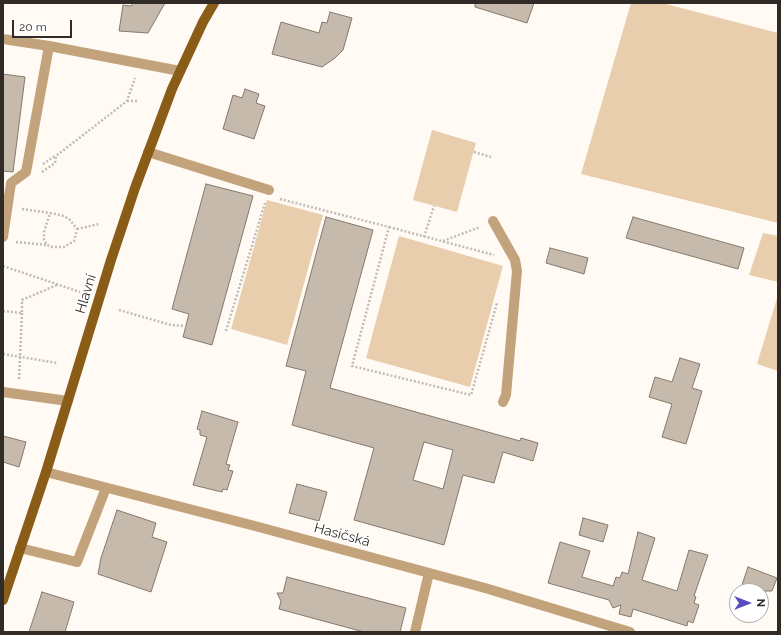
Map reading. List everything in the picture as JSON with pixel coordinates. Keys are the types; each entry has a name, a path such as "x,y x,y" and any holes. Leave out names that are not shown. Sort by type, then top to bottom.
{"main road":[{"name":"Hlavní","path":"3,600 46,472 111,260 148,152 180,71 203,22 214,3"}],"street":[{"path":"3,39 49,46 180,71"},
{"path":"7,239 8,206 11,183 26,172 49,46"},
{"path":"148,152 268,190"},
{"path":"493,221 515,260 517,271 506,395 503,402"},
{"path":"3,392 68,401"},
{"name":"Hasičská","path":"46,472 485,588 630,632"},
{"path":"20,548 77,562 106,488"},
{"path":"415,632 429,573"}],"path":[{"path":"47,162 128,101 140,64"},
{"path":"128,101 139,101"},
{"path":"474,152 491,157"},
{"path":"26,172 37,174 45,171 55,163 56,156"},
{"path":"268,190 274,197 495,256"},
{"path":"226,331 268,190"},
{"path":"8,206 64,216 70,220 77,229"},
{"path":"424,237 434,206"},
{"path":"47,245 44,240 44,232 50,213"},
{"path":"442,242 493,221"},
{"path":"77,229 99,224"},
{"path":"389,227 352,366 471,396 499,297"},
{"path":"7,239 52,247 64,247 74,241 77,229"},
{"path":"3,266 80,292"},
{"path":"18,394 22,300 57,285"},
{"path":"119,310 171,325 186,326"},
{"path":"3,311 22,313"},
{"path":"3,354 57,363"}],"shaded area":[{"path":"631,3 662,3 778,33 778,223 581,174"},
{"path":"432,130 476,143 457,212 413,200"},
{"path":"267,200 323,215 287,345 231,329"},
{"path":"763,233 778,236 778,282 749,275"},
{"path":"399,236 503,266 470,387 366,358"},
{"path":"778,295 778,371 757,364"}],"building":[{"path":"133,3 165,3 148,33 119,31 123,5 131,6"},
{"path":"475,3 534,3 527,23 475,7"},
{"path":"330,12 352,18 343,50 335,58 322,67 272,54 281,22 319,33 322,22 327,23"},
{"path":"3,74 25,77 13,172 3,171"},
{"path":"245,89 259,94 256,103 265,106 254,139 223,129 233,95 242,98"},
{"path":"206,184 253,196 212,345 183,337 189,314 172,309"},
{"path":"326,217 373,230 330,388 520,441 521,438 538,443 533,461 503,452 494,483 463,475 444,545 354,520 374,448 292,425 306,371 286,366","holes":["424,442 453,450 443,489 413,480"]},
{"path":"633,217 744,248 738,269 626,238"},
{"path":"550,248 588,258 584,274 546,263"},
{"path":"680,358 700,364 692,388 702,391 686,444 662,437 672,404 649,397 655,377 672,382"},
{"path":"202,411 238,422 226,464 230,465 228,470 233,471 227,490 223,489 222,492 193,485 207,437 200,435 200,430 197,429"},
{"path":"3,436 26,442 19,467 3,462"},
{"path":"297,484 327,492 319,521 289,513"},
{"path":"117,510 156,523 152,537 167,542 151,592 98,574 101,558"},
{"path":"583,518 608,525 603,542 579,535"},
{"path":"638,532 655,538 642,580 677,591 689,550 708,555 694,596 696,597 694,603 699,605 693,623 688,621 687,626 633,609 631,617 619,614 621,605 613,608 609,600 548,583 560,542 590,551 582,577 613,586 616,577 620,578 622,572 628,574"},
{"path":"748,567 777,578 772,591 769,591 769,583 743,583"},
{"path":"287,577 406,608 400,632 364,632 279,609 281,601 277,593 283,593"},
{"path":"42,592 74,602 65,632 29,632"}]}
